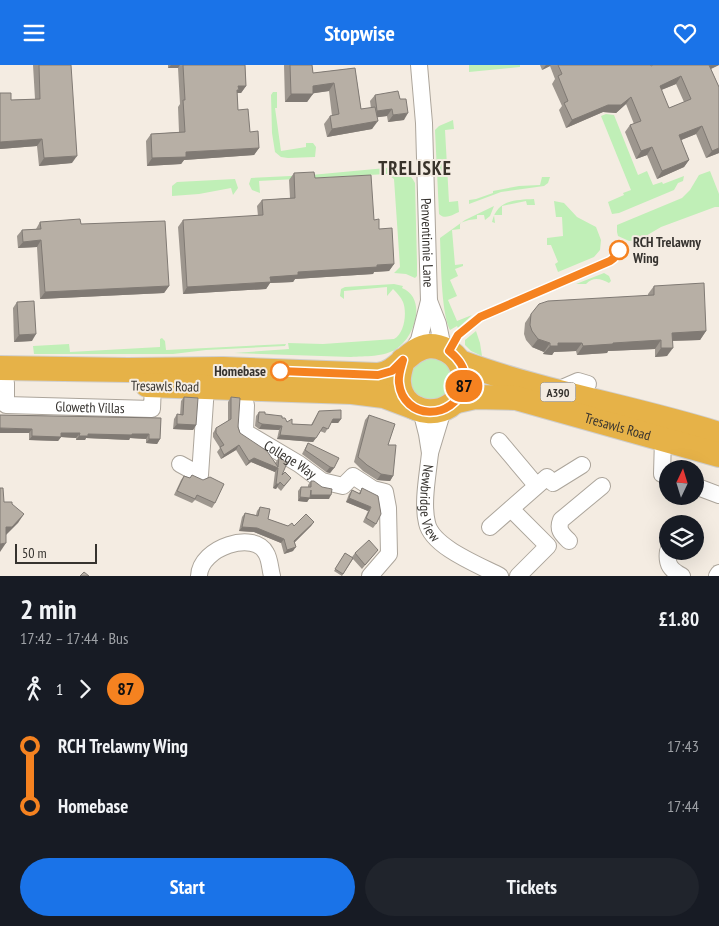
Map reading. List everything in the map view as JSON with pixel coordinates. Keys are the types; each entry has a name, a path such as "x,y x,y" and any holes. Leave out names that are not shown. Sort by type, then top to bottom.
{"highway":[{"name":"A390","path":"407,357 419,349 430,346 452,355"},
{"name":"Tresawls Road","path":"452,355 498,376 719,434"},
{"path":"407,357 399,373 400,389 409,403 434,408 462,392 465,380 452,355"},
{"name":"Tresawls Road","path":"2,389 120,370 223,369 378,375 392,371 407,357"},
{"name":"Tresawls Road","path":"2,389 153,385 333,390 368,393 434,408 475,397 516,398 719,455"}],"street":[{"name":"Penventinnie Lane","path":"407,357 419,340 429,301 424,123 419,65"},
{"name":"Penventinnie Lane","path":"429,301 452,355"},
{"path":"555,391 578,381 588,384"},
{"path":"180,464 205,478 206,387"},
{"name":"College Way","path":"246,405 240,436 299,465 322,481 343,486 352,476 373,489 385,492 388,508 389,554 370,576"},
{"name":"Newbridge View","path":"434,408 425,508 427,524 434,537 448,547 500,576"},
{"path":"662,460 663,439"},
{"path":"498,441 536,485"},
{"path":"490,527 547,477 553,483 582,465"},
{"path":"518,576 548,546 565,537 559,528 561,520 602,486"},
{"path":"704,489 719,495"},
{"path":"511,509 548,546"},
{"path":"200,576 200,570 206,559 218,549 232,543 248,543 261,547 266,553 272,576"},
{"path":"668,560 671,569 682,576"}],"green space":[{"path":"469,65 520,65 520,67 469,72"},
{"path":"273,92 277,92 277,108 275,108 281,151 306,147 306,143 313,143 316,147 315,157 288,158 281,157 275,152 272,133 271,95"},
{"path":"606,114 614,115 638,175 647,171 653,185 662,182 663,184 684,176 683,181 678,183 674,190 619,213 612,214 608,202 631,190 601,116"},
{"path":"453,120 454,129 445,130 449,202 458,201 459,212 444,217 439,214 435,130 439,126"},
{"path":"395,168 403,171 410,175 415,183 417,276 415,278 406,274 394,273 400,267 394,179 387,174 259,181 260,193 252,190 249,184 251,178"},
{"path":"710,171 719,194 719,207 661,227 639,240 629,241 618,236 617,225 682,198 690,190 699,175"},
{"path":"542,177 550,177 548,183 544,186 501,192 469,204 469,200 493,193 493,191 519,186 540,185"},
{"path":"235,179 238,188 233,195 231,188 199,194 172,196 172,186 177,182"},
{"path":"534,199 535,205 527,205 526,201 502,206 502,215 494,215 502,205 507,203"},
{"path":"554,201 564,203 577,217 596,227 601,240 600,250 594,257 558,272 555,264 558,262 551,245 547,245 547,238 563,236 562,217 556,217"},
{"path":"494,206 490,216 485,220 484,215 477,215 477,219 462,222"},
{"path":"460,224 460,229 452,230 455,265 463,264 463,266 455,269 458,276 450,280 457,296 448,300 457,321 472,315 458,328 457,326 450,330 443,299 440,238"},
{"path":"604,273 609,276 611,281 609,283 598,279 589,281 586,284 576,284"},
{"path":"394,284 403,286 402,288 410,293 415,301 416,318 408,336 402,344 391,352 374,356 351,357 234,353 289,349 288,343 323,344 394,339 403,327 405,311 402,300 393,289 387,296 387,287 344,291 344,299 340,296 341,289 345,287"},
{"path":"476,331 482,356 471,351 465,345 465,340"},
{"path":"162,338 165,341 166,350 286,344 285,346 206,350 173,354 34,354 33,346 69,344 70,352 160,347 160,339"},
{"path":"440,356 456,374 448,397 424,401 410,388 409,370 417,360"}],"building":[{"path":"39,65 71,65 77,156 44,158 42,139 0,142 0,93 11,93 11,100 40,99"},
{"path":"183,65 245,65 246,86 238,86 238,110 248,109 250,132 258,131 259,148 186,152 186,157 152,158 151,134 185,132"},
{"path":"290,65 312,65 313,73 355,68 361,109 375,107 378,121 332,129 330,116 339,114 334,83 313,86 313,94 291,94"},
{"path":"558,65 709,65 719,87 719,148 712,151 702,126 679,135 689,160 662,171 652,147 641,151 630,125 641,121 631,97 621,105 608,105 572,120 564,103 568,101 558,76 562,74","holes":["681,76 691,99 669,108 660,86"]},
{"path":"398,91 400,99 406,99 408,113 393,115 392,109 377,111 375,95"},
{"path":"314,172 315,178 371,175 374,220 379,219 379,229 392,228 394,264 377,265 377,267 298,272 298,275 270,277 271,282 187,287 183,220 263,215 262,200 295,198 294,173"},
{"path":"80,219 81,224 165,221 169,286 45,292 41,240 23,242 22,230 41,229 40,222"},
{"path":"704,283 706,331 672,333 673,348 661,348 661,340 583,346 582,343 558,343 558,346 550,346 550,343 538,339 530,325 531,314 539,304 548,301 654,295 654,286"},
{"path":"34,301 36,334 19,335 17,302"},
{"path":"184,397 198,398 196,425 177,424 177,414 183,415"},
{"path":"231,397 240,398 238,427 240,433 267,451 278,467 279,457 287,463 282,475 285,472 291,478 284,486 280,482 276,484 278,468 254,458 249,461 239,445 224,455 220,447 224,445 216,433 216,428 231,419"},
{"path":"341,410 341,419 333,419 328,429 323,427 316,438 280,435 282,426 258,422 259,412 265,412 265,414 282,416 287,422 292,419 292,424 312,425 319,411"},
{"path":"0,415 161,418 160,439 149,439 149,434 88,434 88,436 79,436 80,433 61,433 61,437 32,436 32,429 0,428"},
{"path":"369,415 395,424 388,445 396,445 393,476 381,474 358,457"},
{"path":"308,443 339,458 334,468 305,450"},
{"path":"192,475 203,480 210,477 224,484 215,503 197,495 195,499 177,491 184,476 190,478"},
{"path":"311,481 322,487 332,489 331,495 311,495 311,490 310,498 300,497 301,487 311,487"},
{"path":"0,488 3,488 4,502 12,502 24,514 12,527 6,527 6,543 0,544"},
{"path":"362,488 378,496 381,514 376,524 366,518 371,507 349,498 352,490 360,494"},
{"path":"260,507 270,509 268,519 288,526 292,523 294,526 306,514 314,522 294,541 296,547 287,550 284,539 257,528 242,527 245,513 258,516"},
{"path":"369,540 378,550 365,565 355,553"},
{"path":"345,553 353,558 343,574 335,569"},
{"path":"84,572 89,576 80,576"}],"bus line":[{"name":"87","path":"280,371 383,375 392,371 403,360 399,373 399,383 402,394 409,403 426,412 443,410 456,401 462,392 465,380 460,362 449,351 458,335 480,317 517,299 610,261 619,250"}],"place":[{"name":"RCH Trelawny Wing","path":"619,250"},
{"name":"Homebase","path":"280,371"}],"district":[{"name":"TRELISKE","path":"415,168"}]}
